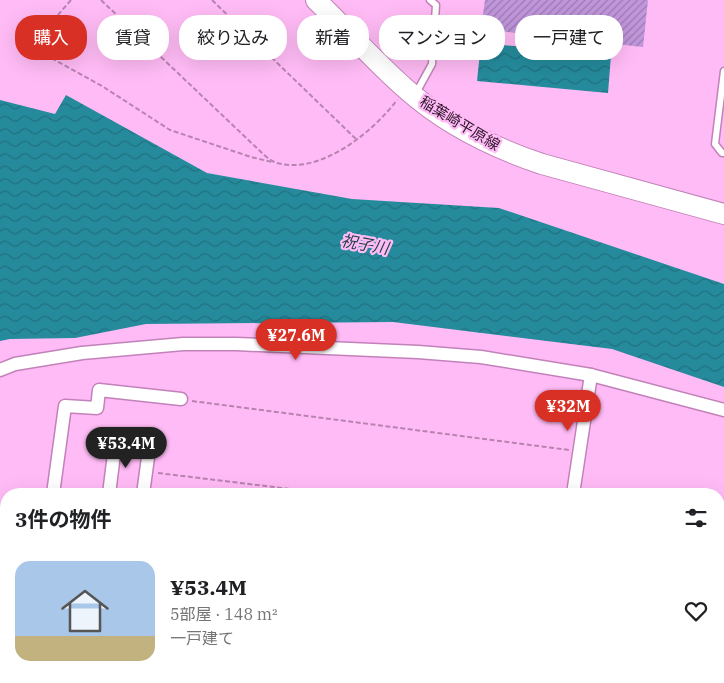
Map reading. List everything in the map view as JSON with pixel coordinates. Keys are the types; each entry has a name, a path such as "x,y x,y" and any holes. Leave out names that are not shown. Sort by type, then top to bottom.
{"main road":[{"name":"稲葉崎平原線","path":"316,0 410,92 455,124 485,141 516,155 571,172 724,214"}],"street":[{"path":"0,370 15,364 82,353 183,344 236,344 418,352 481,357 591,375 724,410"},
{"path":"574,488 591,375"},
{"path":"54,488 65,406 97,408 99,390 181,399"},
{"path":"110,488 115,446 149,450 144,488"}],"lane":[{"path":"410,92 432,64 436,2 430,0"},
{"path":"724,71 715,144 724,153"}],"path":[{"path":"71,0 43,32 33,48 102,86 170,130 251,157 275,163 303,165 341,151 410,92"},
{"path":"101,0 261,152 275,163"},
{"path":"212,0 356,139"},
{"path":"181,399 578,452"},
{"path":"146,472 281,488"}],"water":[{"path":"505,45 515,46 515,60 611,60 608,93 477,81 479,60 505,60"},
{"name":"祝子川","path":"66,95 207,173 352,199 499,208 724,284 724,387 612,349 393,322 146,324 75,338 10,339 0,341 0,100 55,114"}],"building":[{"path":"485,0 648,0 643,47 623,45 623,15 515,15 515,33 505,32 505,15 483,15"}]}
